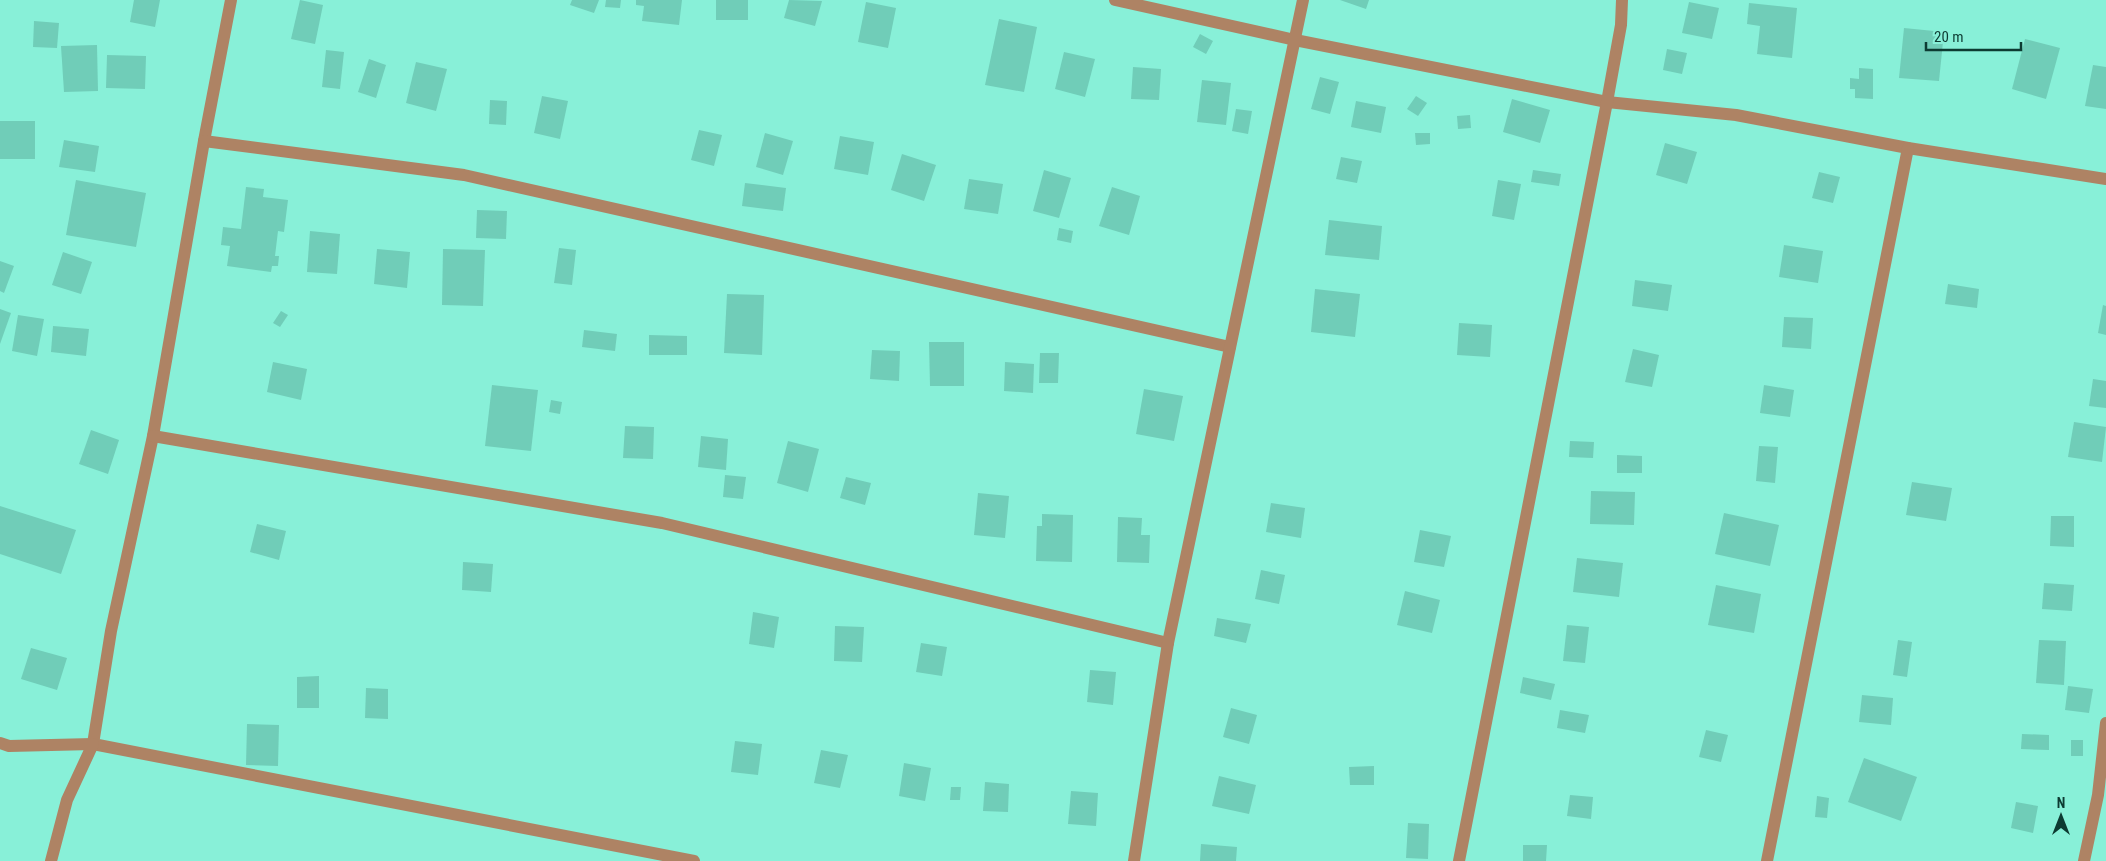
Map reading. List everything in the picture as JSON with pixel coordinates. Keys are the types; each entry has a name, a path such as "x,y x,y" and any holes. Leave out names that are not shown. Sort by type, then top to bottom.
{"street":[{"path":"51,861 67,800 93,744 111,631 153,436 204,141 231,0"},
{"path":"1115,0 1295,40 1608,102 1736,115 1908,148 2106,179"},
{"path":"1134,861 1168,643 1303,0"},
{"path":"1458,861 1608,102 1621,25 1622,0"},
{"path":"204,141 464,174 1230,347"},
{"path":"1767,861 1908,148"},
{"path":"153,436 662,523 1168,643"},
{"path":"2084,861 2102,796 2106,723"},
{"path":"0,743 9,746 93,744 694,861"}],"building":[{"path":"134,0 160,0 155,27 130,22"},
{"path":"300,0 323,5 315,44 291,39"},
{"path":"572,0 599,0 594,13 570,5"},
{"path":"606,0 621,0 620,8 605,7"},
{"path":"636,0 682,0 679,25 642,21 644,6 636,5"},
{"path":"716,0 748,0 748,20 716,20"},
{"path":"789,0 822,1 815,26 784,18"},
{"path":"1340,0 1369,0 1366,9"},
{"path":"866,2 896,8 888,48 858,42"},
{"path":"1689,2 1719,8 1712,39 1682,33"},
{"path":"1749,3 1797,8 1792,58 1757,54 1760,26 1747,24"},
{"path":"999,19 1037,27 1024,92 985,85"},
{"path":"34,21 59,23 57,48 33,47"},
{"path":"1904,28 1944,32 1939,81 1899,78"},
{"path":"1200,34 1213,41 1206,54 1193,47"},
{"path":"2025,39 2060,48 2046,99 2012,89"},
{"path":"97,45 98,91 64,92 61,46"},
{"path":"1667,49 1687,53 1682,74 1663,70"},
{"path":"326,50 344,52 340,89 322,87"},
{"path":"1064,52 1095,59 1085,97 1055,89"},
{"path":"107,55 146,56 145,89 106,88"},
{"path":"369,59 386,65 376,98 358,92"},
{"path":"416,62 447,69 436,111 406,103"},
{"path":"2093,65 2106,67 2106,109 2085,106"},
{"path":"1133,67 1161,69 1159,100 1131,99"},
{"path":"1859,68 1873,69 1873,99 1855,98 1855,89 1850,89 1850,78 1859,79"},
{"path":"1320,77 1339,82 1330,114 1311,109"},
{"path":"1202,80 1231,83 1226,125 1197,122"},
{"path":"542,96 568,101 560,139 534,133"},
{"path":"1416,96 1427,103 1418,116 1407,109"},
{"path":"1512,99 1550,110 1540,143 1503,132"},
{"path":"490,100 507,101 506,125 489,124"},
{"path":"1356,101 1386,107 1381,133 1351,127"},
{"path":"1236,109 1252,111 1248,134 1232,131"},
{"path":"1470,115 1471,128 1458,129 1457,116"},
{"path":"0,121 35,121 35,159 0,159"},
{"path":"699,130 722,135 714,166 691,160"},
{"path":"765,133 793,141 783,175 756,167"},
{"path":"1415,133 1430,133 1430,144 1416,145"},
{"path":"840,136 874,142 868,175 834,169"},
{"path":"64,140 99,146 95,172 59,167"},
{"path":"1665,143 1697,152 1687,184 1656,175"},
{"path":"902,154 936,165 924,201 891,190"},
{"path":"1341,157 1362,161 1357,183 1336,179"},
{"path":"1044,170 1071,178 1059,218 1033,211"},
{"path":"1533,170 1561,174 1559,186 1531,182"},
{"path":"1819,172 1840,177 1833,203 1812,198"},
{"path":"969,179 1003,184 998,214 964,209"},
{"path":"76,180 146,193 136,247 66,235"},
{"path":"1498,180 1521,184 1514,220 1492,216"},
{"path":"745,183 786,188 783,211 742,206"},
{"path":"246,187 264,189 263,197 288,200 284,232 278,231 275,256 279,256 278,266 272,266 271,272 227,266 230,246 221,245 223,227 241,229"},
{"path":"1112,187 1140,196 1129,235 1099,226"},
{"path":"477,210 507,211 506,239 476,238"},
{"path":"1329,220 1382,226 1379,260 1325,255"},
{"path":"1059,228 1073,231 1071,243 1057,240"},
{"path":"310,231 340,234 337,274 307,272"},
{"path":"1784,245 1823,251 1818,283 1779,277"},
{"path":"559,248 576,250 572,285 554,283"},
{"path":"377,249 410,252 407,288 374,284"},
{"path":"443,249 485,250 483,306 442,305"},
{"path":"63,252 92,262 81,294 52,285"},
{"path":"0,261 14,266 4,293 0,291"},
{"path":"1635,280 1672,285 1668,311 1632,306"},
{"path":"1948,284 1979,289 1977,308 1945,304"},
{"path":"1315,289 1360,294 1355,337 1311,332"},
{"path":"727,294 764,295 762,355 724,353"},
{"path":"2103,305 2106,306 2106,335 2098,333"},
{"path":"0,309 11,313 0,344"},
{"path":"281,311 288,315 280,327 273,323"},
{"path":"18,315 44,319 37,356 12,351"},
{"path":"1784,317 1813,318 1811,349 1782,347"},
{"path":"1459,323 1492,325 1490,357 1457,355"},
{"path":"53,326 89,329 86,356 51,352"},
{"path":"584,330 617,334 615,351 582,347"},
{"path":"649,335 687,336 687,355 649,355"},
{"path":"929,342 964,342 964,386 930,386"},
{"path":"1633,349 1659,355 1652,387 1625,382"},
{"path":"872,350 900,351 899,381 870,379"},
{"path":"1040,353 1059,353 1058,383 1039,383"},
{"path":"273,362 307,369 301,400 267,392"},
{"path":"1005,362 1034,364 1033,393 1004,391"},
{"path":"2093,379 2106,381 2106,408 2089,406"},
{"path":"492,385 538,390 531,451 485,446"},
{"path":"1764,385 1794,390 1790,417 1760,413"},
{"path":"1144,389 1183,396 1174,441 1136,434"},
{"path":"551,400 562,402 560,414 549,412"},
{"path":"2074,422 2106,427 2102,462 2068,457"},
{"path":"625,426 654,427 653,459 623,458"},
{"path":"91,430 119,440 108,474 79,464"},
{"path":"701,436 728,439 726,470 698,467"},
{"path":"788,441 819,449 808,492 777,483"},
{"path":"1570,441 1594,442 1593,458 1569,457"},
{"path":"1759,446 1778,447 1775,483 1756,481"},
{"path":"1617,455 1642,456 1642,473 1617,473"},
{"path":"725,475 746,477 743,499 723,497"},
{"path":"846,477 871,483 865,505 840,498"},
{"path":"1912,482 1952,488 1946,521 1906,515"},
{"path":"1591,491 1635,492 1634,525 1590,524"},
{"path":"978,493 1009,496 1005,538 974,535"},
{"path":"1271,503 1305,508 1301,538 1266,532"},
{"path":"0,506 76,530 61,574 0,554"},
{"path":"1724,513 1779,525 1770,566 1715,554"},
{"path":"1042,514 1073,515 1072,562 1036,561 1037,526 1042,526"},
{"path":"2051,516 2074,516 2074,547 2050,546"},
{"path":"1118,517 1142,518 1141,535 1150,535 1149,563 1117,562"},
{"path":"257,524 286,531 279,560 250,552"},
{"path":"1420,530 1451,536 1444,567 1414,562"},
{"path":"1577,558 1623,563 1619,597 1573,592"},
{"path":"463,562 493,564 491,592 462,590"},
{"path":"1261,570 1285,575 1279,604 1255,599"},
{"path":"2044,583 2074,585 2072,611 2042,609"},
{"path":"1716,585 1761,594 1754,633 1708,625"},
{"path":"1405,591 1440,600 1432,633 1397,625"},
{"path":"753,612 779,617 774,648 749,644"},
{"path":"1217,618 1251,624 1246,643 1214,636"},
{"path":"1567,625 1589,627 1585,663 1563,661"},
{"path":"835,626 864,627 862,662 834,661"},
{"path":"1898,640 1912,642 1907,677 1893,675"},
{"path":"2039,640 2066,641 2064,685 2036,683"},
{"path":"921,643 947,647 942,676 916,672"},
{"path":"31,648 67,658 57,690 21,679"},
{"path":"1090,670 1116,672 1113,705 1087,702"},
{"path":"319,676 319,708 297,708 297,677"},
{"path":"1523,677 1555,684 1551,700 1520,693"},
{"path":"2068,686 2093,689 2089,713 2065,710"},
{"path":"366,688 388,689 388,719 365,718"},
{"path":"1862,695 1893,698 1891,725 1859,722"},
{"path":"1231,708 1257,715 1249,744 1223,737"},
{"path":"1560,710 1589,715 1585,733 1557,728"},
{"path":"247,724 279,725 278,766 246,765"},
{"path":"1706,730 1728,735 1721,762 1699,757"},
{"path":"2022,734 2049,735 2049,750 2021,749"},
{"path":"2071,740 2083,740 2083,756 2071,756"},
{"path":"735,741 762,744 758,775 731,772"},
{"path":"821,750 848,755 840,788 814,783"},
{"path":"1864,758 1917,777 1901,821 1848,802"},
{"path":"904,763 931,768 925,801 899,796"},
{"path":"1374,766 1374,785 1350,785 1349,767"},
{"path":"1219,776 1256,785 1249,814 1212,806"},
{"path":"985,782 1009,784 1008,812 983,811"},
{"path":"951,787 961,787 960,800 950,800"},
{"path":"1071,791 1098,793 1096,826 1068,824"},
{"path":"1570,795 1593,797 1591,819 1567,816"},
{"path":"1817,796 1829,798 1827,818 1815,817"},
{"path":"2016,802 2038,806 2033,833 2011,828"},
{"path":"1408,823 1429,824 1428,859 1406,858"},
{"path":"1201,844 1237,847 1236,861 1200,861"},
{"path":"1523,845 1547,845 1546,861 1523,861"}]}
